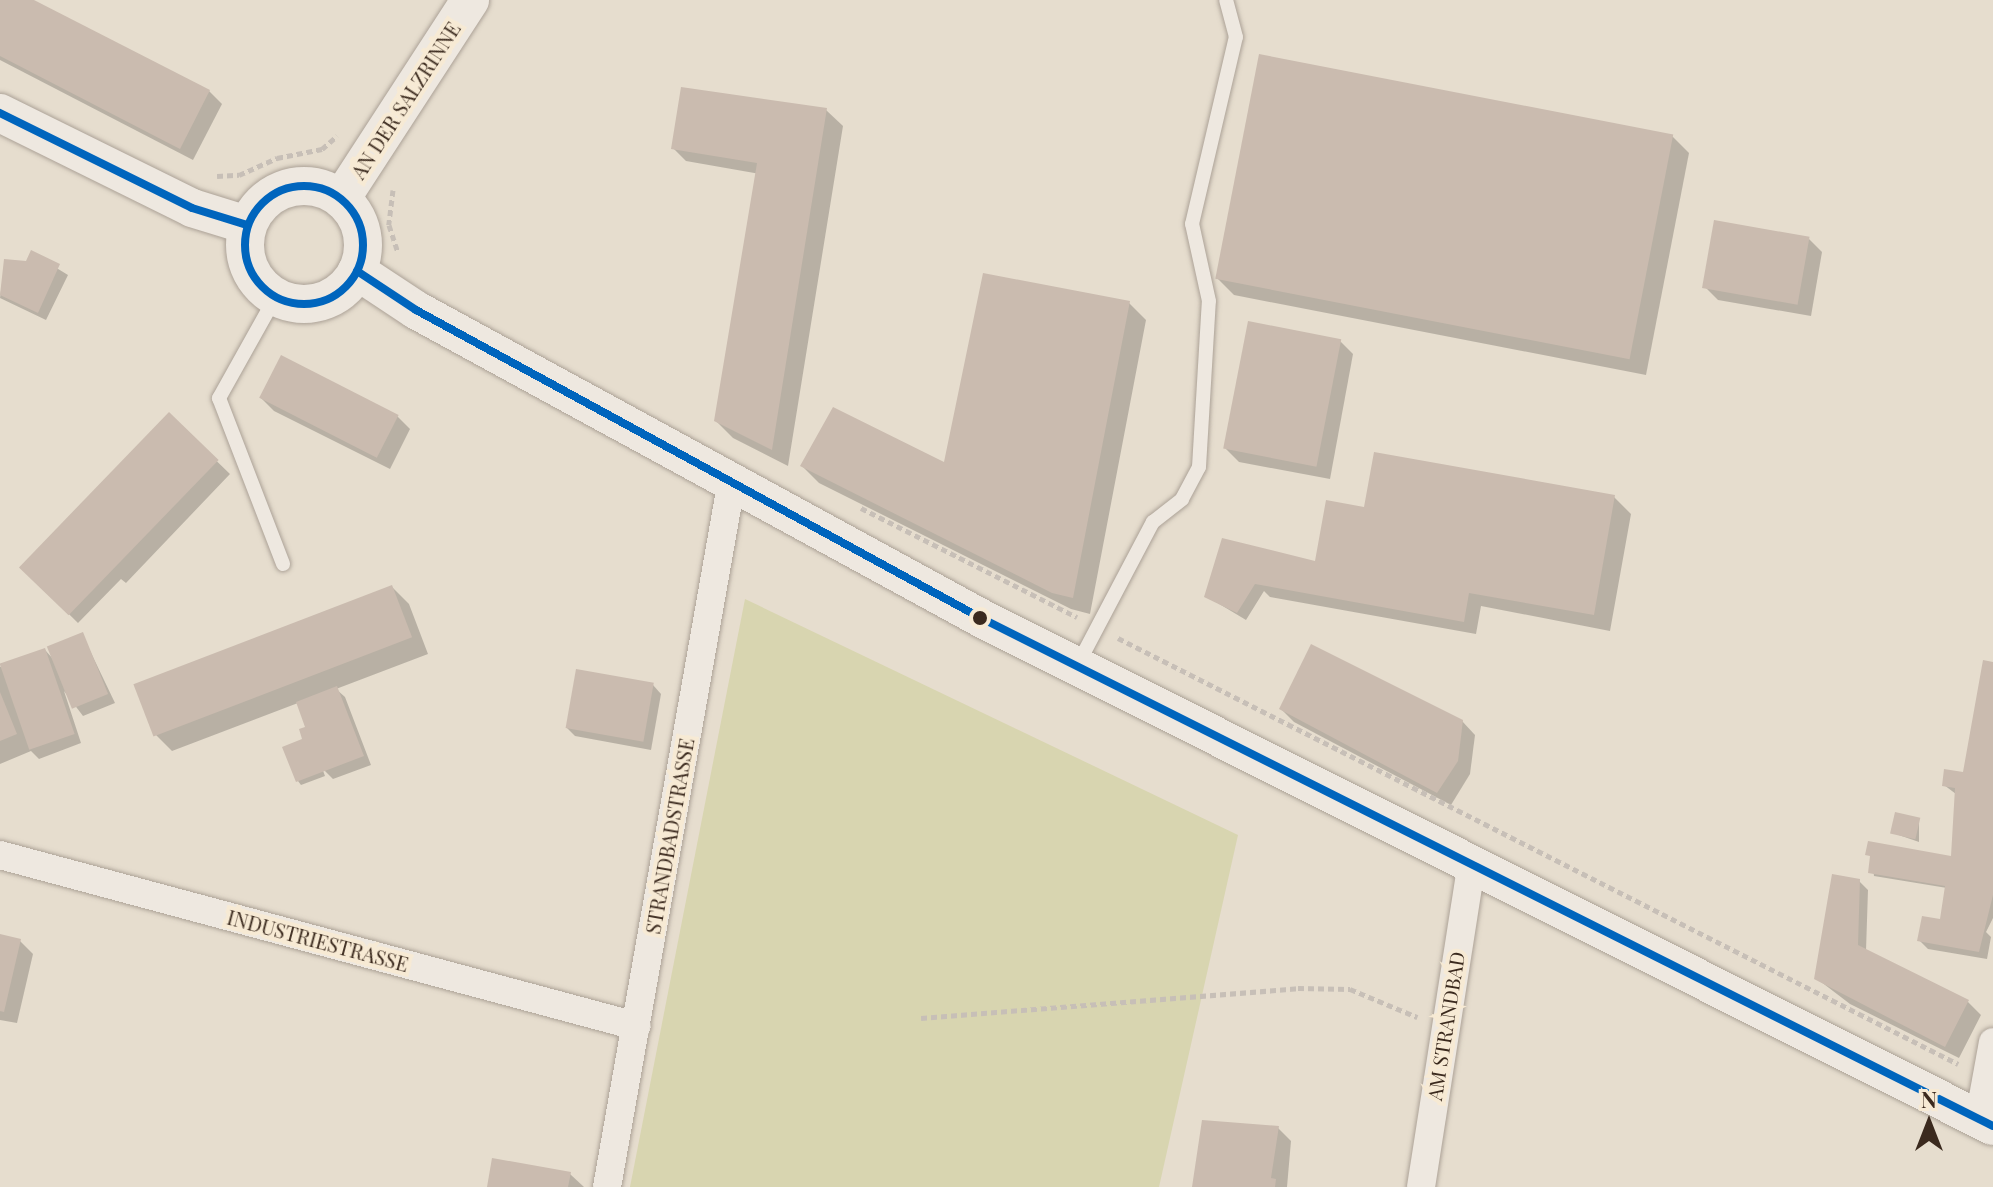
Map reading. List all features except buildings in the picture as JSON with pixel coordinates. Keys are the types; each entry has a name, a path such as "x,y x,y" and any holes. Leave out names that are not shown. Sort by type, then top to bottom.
{"main road":[{"name":"AN DER SALZRINNE","path":"341,199 470,0"},
{"path":"0,113 192,208 247,225"},
{"path":"287,188 324,189 341,199 352,210 363,240 357,271 346,287 312,304 275,298 248,266 247,225 257,208 287,188"},
{"path":"357,271 416,310 731,485 1076,667 1986,1123"}],"street":[{"name":"STRANDBADSTRASSE","path":"607,1187 731,485"},
{"name":"INDUSTRIESTRASSE","path":"0,855 636,1026"},
{"name":"AM STRANDBAD","path":"1421,1187 1471,866"},
{"path":"1986,1123 1986,1078 1993,1042"}],"lane":[{"path":"1076,667 1153,522 1182,499 1199,467 1209,301 1192,224 1236,37 1226,0"},
{"path":"275,298 219,398 283,564"}],"path":[{"path":"210,176 239,175 277,158 322,149 339,133"},
{"path":"394,187 388,201 389,225 404,259"},
{"path":"848,501 1986,1078"},
{"path":"921,1018 1311,988 1350,989 1444,1028"}],"shaded area":[{"path":"745,599 1238,835 1159,1187 630,1187"}],"transit line":[{"path":"0,113 192,208 247,225"},
{"path":"304,186 327,190 346,203 359,222 363,245 359,268 346,287 327,300 304,304 281,300 262,287 249,268 245,245 249,222 262,203 281,190 304,186"},
{"path":"357,271 416,310 981,618 1993,1126"}]}
